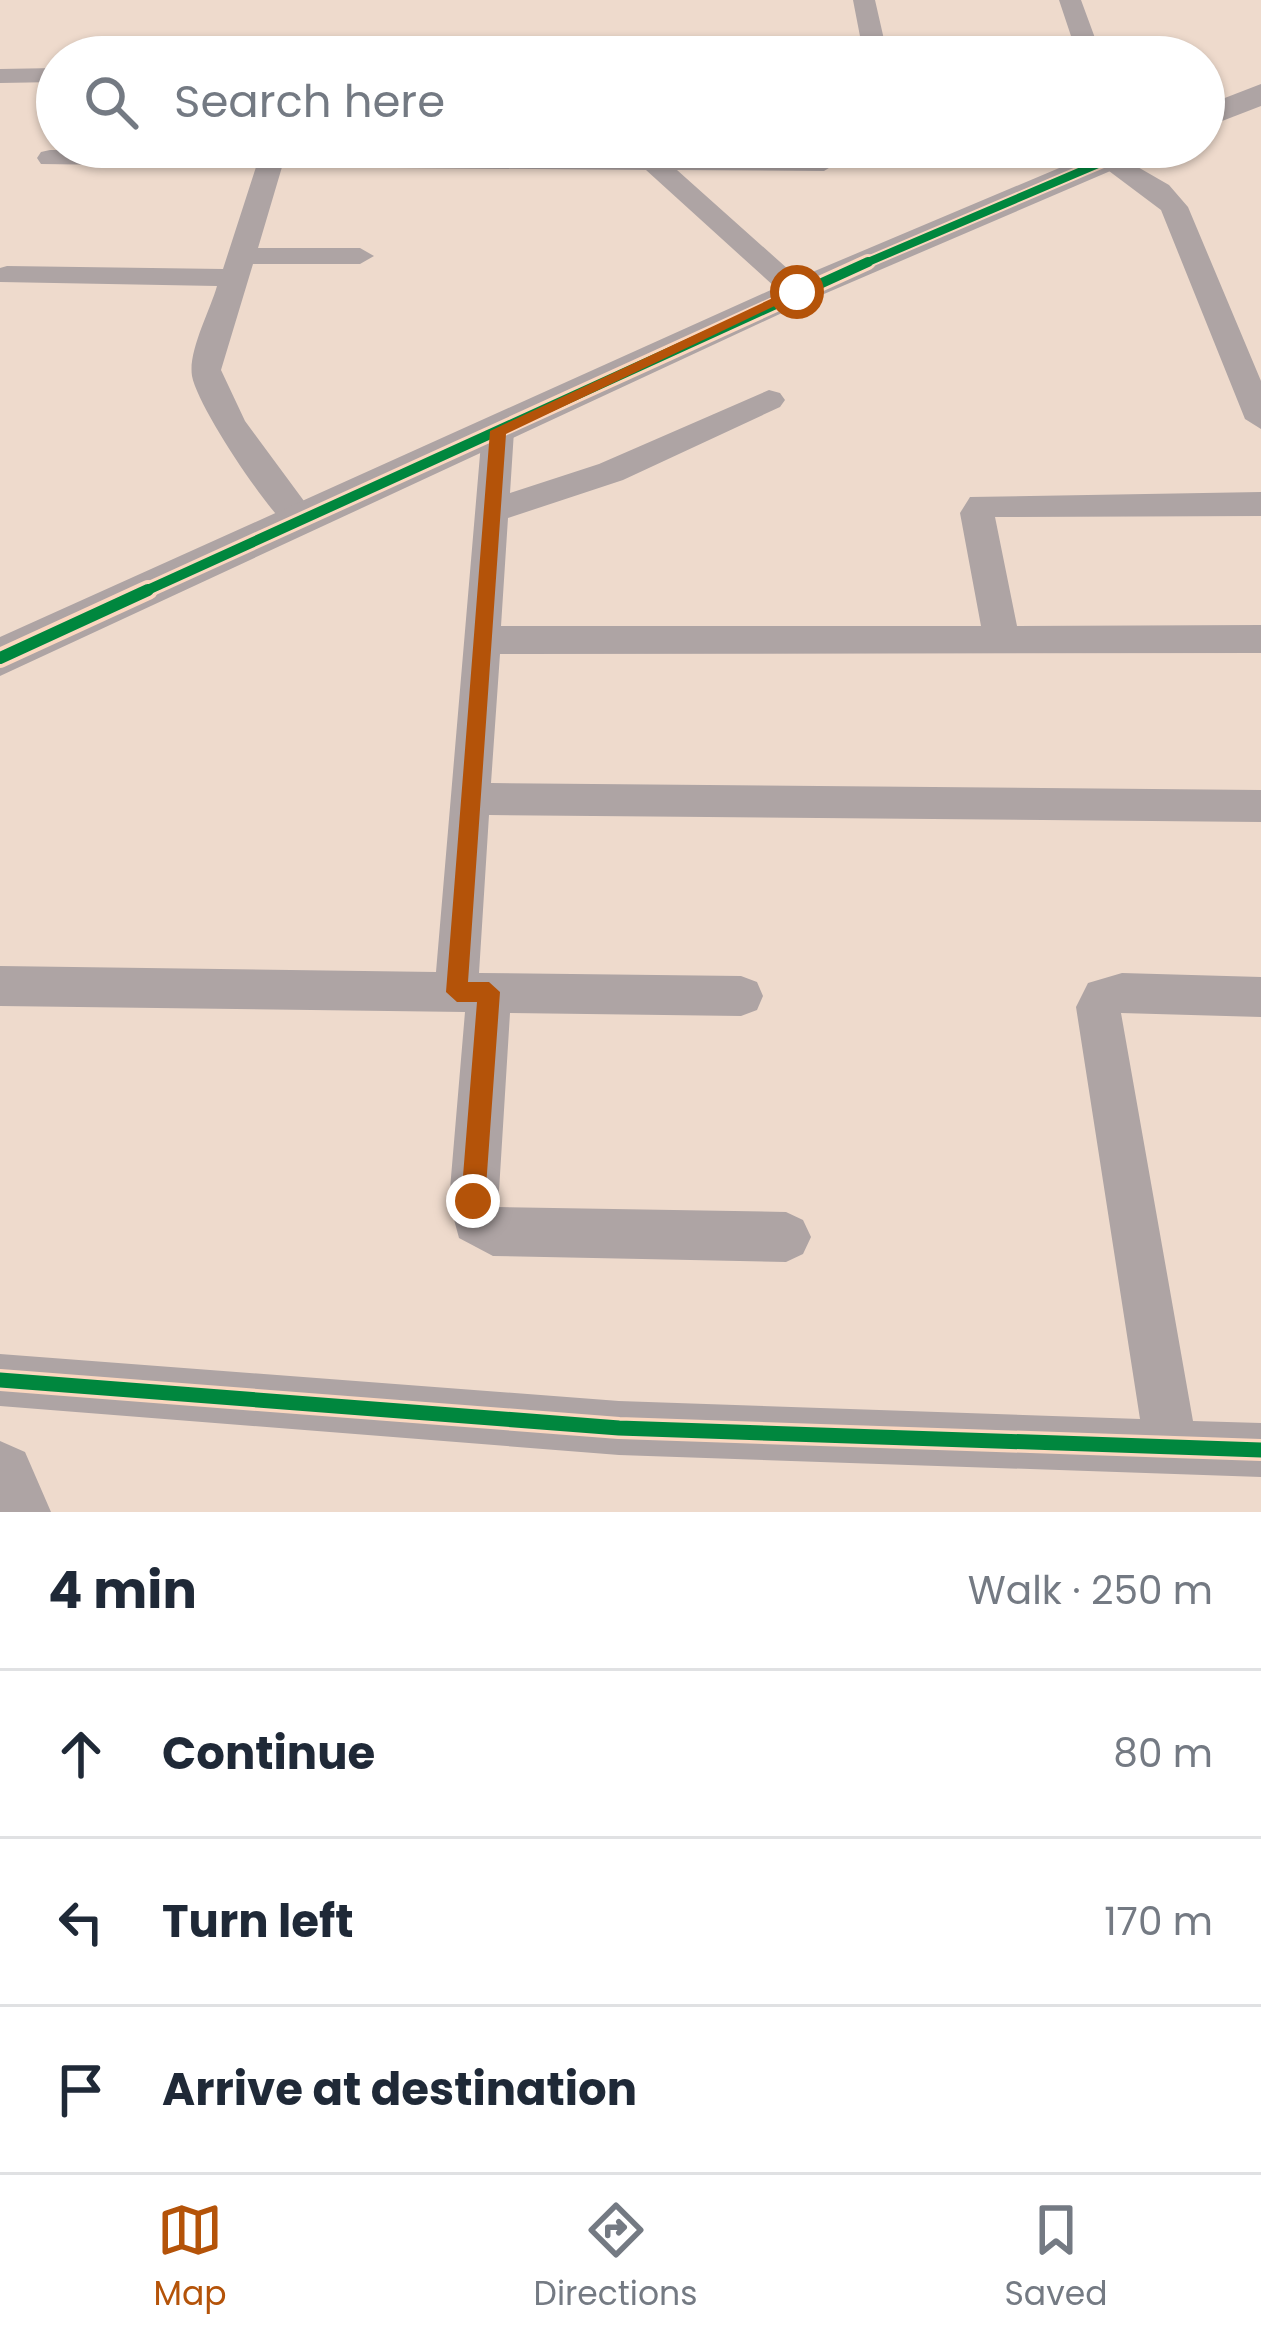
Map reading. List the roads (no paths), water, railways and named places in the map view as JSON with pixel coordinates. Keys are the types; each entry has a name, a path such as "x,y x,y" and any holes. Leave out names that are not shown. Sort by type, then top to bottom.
{"street":[{"path":"864,0 872,36"},
{"path":"1070,0 1083,36"},
{"path":"0,76 36,76"},
{"path":"1225,109 1261,94"},
{"path":"268,168 209,352 208,384 301,520"},
{"path":"660,168 797,292"},
{"path":"0,658 797,292 1089,168"},
{"path":"1138,168 1174,207 1261,419"},
{"path":"7,275 236,267 360,256"},
{"path":"493,511 610,472 769,400"},
{"path":"498,431 473,799 476,1221 493,1231 786,1237"},
{"path":"1001,639 976,513 982,505 1261,504"},
{"path":"484,640 1261,639"},
{"path":"473,799 1261,806"},
{"path":"0,986 741,996"},
{"path":"1171,1448 1098,1007 1104,997 1122,993 1261,997"},
{"path":"0,1380 619,1428 1261,1450"},
{"path":"0,1477 14,1512"}]}
